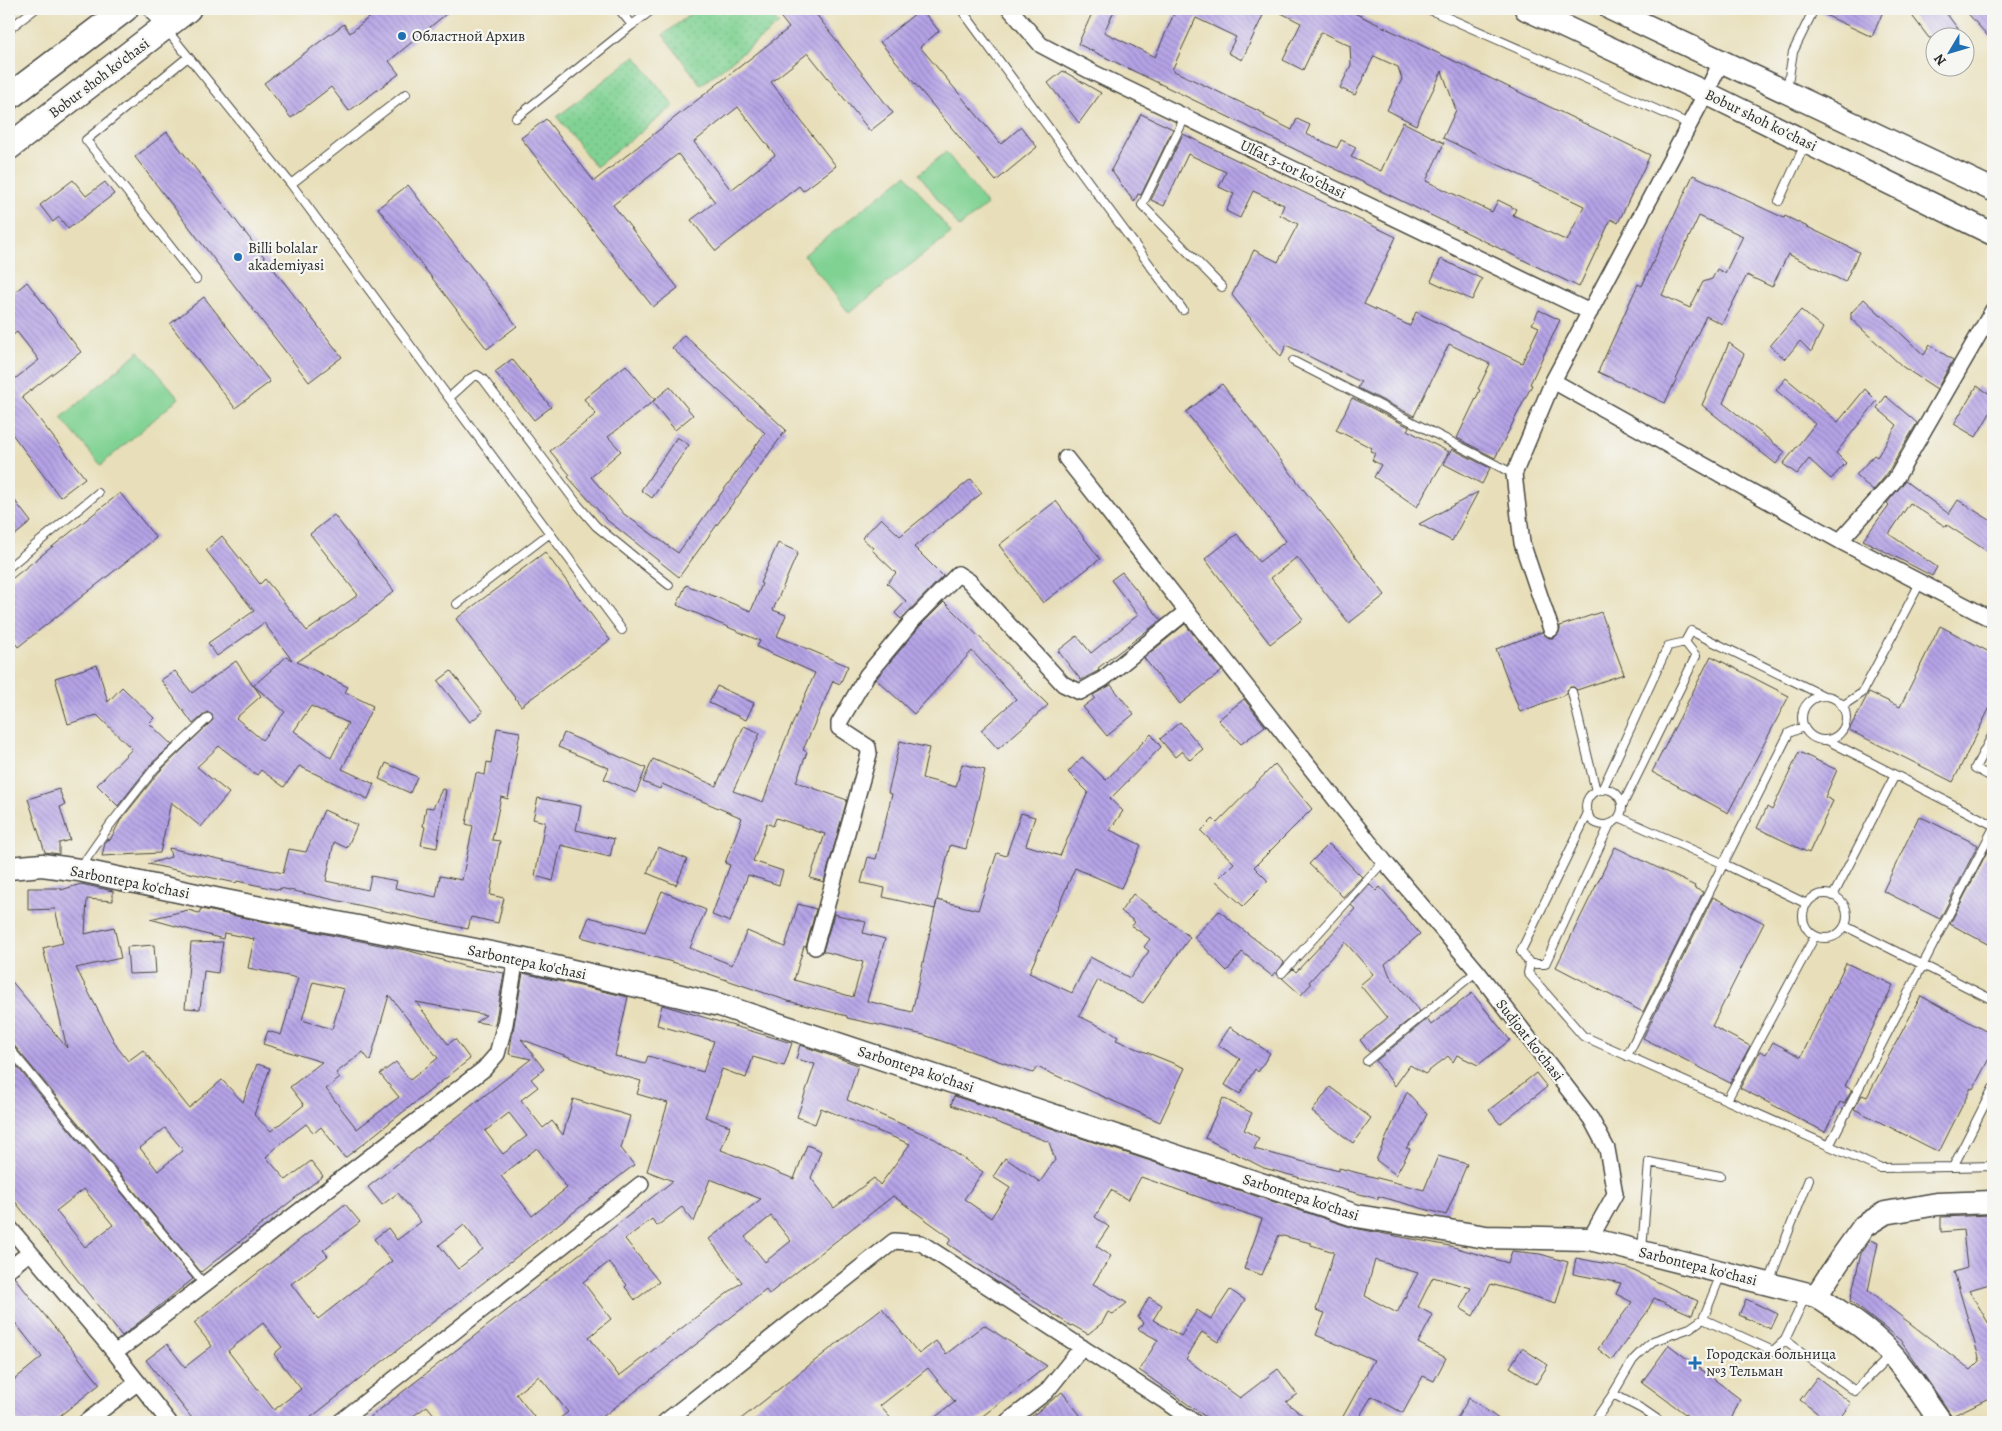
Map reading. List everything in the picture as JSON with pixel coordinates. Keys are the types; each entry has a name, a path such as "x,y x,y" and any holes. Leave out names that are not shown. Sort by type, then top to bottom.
{"main road":[{"path":"9,97 125,9"},
{"name":"Bobur shoh ko'chasi","path":"9,147 158,18 188,9"}],"street":[{"name":"Ulfat 3-tor koʻchasi","path":"1010,9 1041,45 1185,117 1590,312"},
{"name":"Bobur shoh koʻchasi","path":"1526,9 1706,93 1993,234"},
{"path":"1611,9 1993,190"},
{"path":"1551,629 1522,543 1514,474 1552,381 1722,60"},
{"path":"1840,541 1895,480 1993,310"},
{"path":"1552,381 1840,541 1993,620"},
{"name":"Sudjoat koʻchasi","path":"1066,458 1384,861 1477,971 1591,1119 1607,1149 1615,1194 1590,1239"},
{"path":"814,947 869,754 868,747 839,728 839,723 866,675 912,620 958,574 969,581 1063,684 1080,692 1103,679 1187,611"},
{"name":"Sarbontepa ko'chasi","path":"9,868 42,866 79,870 220,900 516,958 720,1005 1357,1216 1486,1237 1590,1239 1812,1295 1846,1315 1875,1337 1942,1422"},
{"path":"115,1353 484,1069 497,1054 505,1024 516,958"},
{"path":"340,1422 641,1184"},
{"path":"1812,1295 1864,1226 1885,1213 1937,1204 1993,1202"},
{"path":"9,1227 115,1353 170,1422"},
{"path":"665,1422 894,1241 921,1242 1194,1422"},
{"path":"9,1269 30,1252"},
{"path":"1007,1422 1046,1392 1082,1347"},
{"path":"86,1422 138,1382"}],"lane":[{"path":"9,29 35,9"},
{"path":"619,9 632,25"},
{"path":"516,118 653,9"},
{"path":"961,9 1184,310"},
{"path":"1428,9 1689,124"},
{"path":"1787,91 1793,52 1814,9"},
{"path":"158,18 291,184 622,630"},
{"path":"188,57 86,140 196,279"},
{"path":"291,184 406,94"},
{"path":"1185,117 1142,205 1222,287"},
{"path":"1778,201 1806,142"},
{"path":"1293,361 1514,474"},
{"path":"449,398 471,378 477,375 483,379 596,526 669,585"},
{"path":"9,567 98,493"},
{"path":"456,604 550,533"},
{"path":"1842,706 1862,693 1920,583"},
{"path":"1685,642 1691,630 1824,696 1831,697 1842,706 1846,720 1844,727 1834,738 1827,740"},
{"path":"1610,824 1599,824 1594,821 1588,813 1588,800 1599,790 1668,646 1685,642"},
{"path":"1530,964 1545,964 1610,824 1619,817 1622,806 1696,656 1685,642"},
{"path":"1572,692 1599,790"},
{"path":"1824,696 1810,701 1805,706 1802,720 1803,727 1813,738 1827,740 1993,825"},
{"path":"79,870 155,768 208,718"},
{"path":"1627,1056 1789,733 1803,727"},
{"path":"1993,734 1975,768 1993,778"},
{"path":"1833,896 1895,775"},
{"path":"1599,790 1613,791 1621,800 1622,806"},
{"path":"1588,813 1521,951 1530,964 1528,973 1583,1036 1879,1168 1993,1166"},
{"path":"1619,817 1807,904"},
{"path":"1829,1146 1993,829"},
{"path":"1282,973 1384,861"},
{"path":"1818,896 1833,896 1844,905 1847,918 1846,926 1836,936 1822,938 1815,936 1805,925 1804,918 1807,904 1818,896"},
{"path":"1846,926 1993,1000"},
{"path":"1727,1100 1815,936"},
{"path":"1367,1061 1477,971"},
{"path":"9,1048 204,1284"},
{"path":"1953,1167 1993,1088"},
{"path":"1642,1252 1649,1162 1720,1176"},
{"path":"1768,1284 1809,1179"},
{"path":"1594,1422 1633,1360 1644,1349 1653,1341 1690,1328 1703,1319 1722,1272"},
{"path":"1703,1319 1773,1351 1785,1340 1812,1295"},
{"path":"1785,1340 1855,1391 1891,1355"},
{"path":"1613,1394 1642,1408 1661,1422"}],"green space":[{"path":"697,9 767,9 779,24 701,85 663,35"},
{"path":"635,56 674,106 596,167 557,117"},
{"path":"946,152 987,205 959,227 919,174"},
{"path":"906,175 951,233 849,313 804,255"},
{"path":"139,351 179,398 101,465 61,418"}],"building":[{"path":"379,9 452,9 389,61 399,74 349,111 331,87 291,118 264,83 344,24 350,33"},
{"path":"774,9 812,9 893,113 870,131 808,53 771,82 836,166 803,191 799,186 716,251 691,220 715,202 678,154 613,205 678,288 653,307 521,138 546,119 594,181 789,28","holes":["738,107 775,155 731,190 694,142"]},
{"path":"921,9 939,31 920,47 1001,144 1021,127 1037,147 996,181 880,42"},
{"path":"1094,9 1115,9 1104,32 1155,57 1176,9 1266,9 1242,60 1228,53 1236,37 1196,18 1172,70 1265,114 1264,116 1292,130 1297,119 1310,125 1306,134 1337,148 1341,140 1356,147 1351,157 1381,171 1403,122 1444,143 1426,181 1492,212 1498,200 1516,209 1513,215 1567,241 1584,206 1443,138 1456,110 1442,71 1416,125 1387,110 1402,79 1398,67 1374,56 1355,95 1340,88 1351,65 1350,46 1321,32 1303,70 1283,60 1301,23 1273,9 1346,9 1650,155 1618,223 1611,219 1579,287 1078,44"},
{"path":"1820,9 1884,9 1872,37 1819,12"},
{"path":"1907,9 1943,9 1957,28 1924,28 1924,31"},
{"path":"1964,9 1993,9 1993,42"},
{"path":"1063,71 1101,93 1079,123 1048,83"},
{"path":"1141,114 1173,129 1141,195 1138,194 1134,202 1111,170"},
{"name":"Billi bolalar akademiyasi","path":"167,132 342,357 309,382 135,157"},
{"path":"1183,134 1396,237 1364,304 1410,326 1416,312 1522,363 1539,327 1532,324 1539,310 1560,320 1530,384 1532,385 1495,458 1457,438 1490,364 1449,344 1414,416 1358,388 1361,382 1286,345 1281,357 1232,295 1254,250 1278,262 1298,224 1280,215 1284,205 1253,191 1240,218 1226,211 1234,194 1219,187 1226,172 1188,154 1164,206 1151,200"},
{"path":"1693,175 1784,218 1785,216 1859,252 1845,282 1788,254 1772,287 1747,275 1722,324 1706,316 1665,403 1598,372 1638,284 1642,286","holes":["1699,216 1743,236 1725,273 1717,269 1712,279 1703,282 1690,308 1662,295"]},
{"path":"73,180 86,196 105,182 114,194 68,229 59,217 53,222 40,205"},
{"path":"408,185 517,326 487,349 378,208"},
{"path":"1441,259 1482,279 1472,300 1431,281"},
{"path":"27,282 81,352 22,397 85,478 60,497 9,430 9,379 11,382 39,360 17,332 9,338 9,297"},
{"path":"204,297 270,382 235,408 170,324"},
{"path":"1864,299 1924,355 1930,345 1953,360 1937,389 1903,367 1851,319 1851,313"},
{"path":"1801,310 1823,328 1811,352 1800,341 1785,359 1770,346"},
{"path":"684,335 786,430 679,577 607,520 568,477 570,475 550,451 596,414 584,399 626,365 655,400 608,437 621,451 591,477 624,514 678,553 765,433 672,348"},
{"path":"1729,343 1744,354 1723,403 1785,452 1776,464 1702,405"},
{"path":"512,359 551,407 534,420 495,372"},
{"path":"1786,378 1838,422 1865,389 1877,401 1836,453 1846,463 1831,479 1809,459 1797,474 1783,464 1815,424 1776,390"},
{"path":"1222,384 1385,595 1349,623 1297,557 1271,578 1303,619 1270,644 1205,559 1237,534 1259,562 1286,541 1186,412"},
{"path":"1977,386 1993,396 1993,408 1976,437 1954,424"},
{"path":"670,387 693,415 675,430 652,402"},
{"path":"1886,396 1917,423 1887,474 1873,491 1856,475 1874,455 1877,457 1897,425 1877,408"},
{"path":"1352,398 1409,427 1407,430 1449,452 1417,507 1374,477 1381,465 1372,460 1375,453 1370,451 1372,448 1336,430"},
{"path":"677,437 689,445 652,498 641,490"},
{"path":"1452,449 1490,468 1482,484 1444,464"},
{"path":"971,479 982,493 914,547 943,576 901,619 895,613 906,601 887,583 896,573 862,538 881,518 900,536"},
{"path":"1905,481 1949,514 1958,500 1993,522 1993,555 1910,503 1889,534 1937,567 1932,576 1863,540 1889,505 1887,503"},
{"path":"1478,492 1452,541 1419,524"},
{"path":"9,493 31,522 9,540"},
{"path":"120,493 156,538 18,647 9,635 9,581"},
{"path":"1056,501 1100,559 1043,603 999,545"},
{"path":"334,515 394,591 369,612 297,662 348,687 345,692 373,706 342,769 374,784 368,799 299,766 284,787 261,770 257,775 219,746 197,767 229,793 201,827 171,802 160,853 102,856 107,839 110,840 120,821 159,772 213,720 212,715 207,712 193,724 161,680 175,671 192,693 236,661 253,686 286,657 292,660 264,623 217,656 208,643 254,611 206,550 222,536 260,584 265,579 307,631 358,595 310,534","holes":["254,686 285,712 262,740 236,718 261,696","311,706 348,723 331,758 294,731"]},
{"path":"778,543 798,552 773,610 786,615 777,636 848,666 840,684 833,681 803,750 807,752 796,782 847,800 824,882 810,878 825,834 776,818 773,826 767,823 753,861 783,871 779,885 748,875 730,922 712,915 730,865 725,863 742,818 662,784 660,789 643,782 653,759 716,786 744,726 760,733 733,791 763,802 784,743 815,673 757,647 760,641 677,605 686,585 751,611 762,584 760,583"},
{"path":"545,552 610,640 521,706 456,619"},
{"path":"1122,572 1161,620 1098,668 1098,671 1081,680 1058,651 1077,636 1091,653 1138,615 1111,580"},
{"path":"944,602 1048,705 998,749 981,730 1016,699 972,651 914,714 876,679 920,626"},
{"path":"1601,612 1624,674 1577,690 1574,687 1570,687 1567,690 1567,694 1520,712 1496,649 1542,632 1549,638 1554,638 1560,631 1560,626"},
{"path":"1185,624 1222,671 1180,704 1144,658"},
{"path":"1940,626 1993,654 1993,701 1953,782 1849,730 1869,692 1900,707"},
{"path":"1711,656 1789,696 1728,813 1652,772"},
{"path":"97,665 108,702 122,687 154,718 149,723 172,745 151,764 118,806 97,785 132,749 97,715 68,724 55,678"},
{"path":"451,671 483,712 470,722 438,681"},
{"path":"1111,685 1134,714 1107,736 1083,707 1095,698 1093,695"},
{"path":"717,686 754,703 746,720 709,703"},
{"path":"1244,699 1265,726 1241,744 1218,720"},
{"path":"1180,722 1203,749 1190,760 1182,751 1175,757 1160,739"},
{"path":"497,728 520,732 508,799 501,797 492,840 500,841 490,895 504,898 498,923 471,917 468,929 280,888 280,890 237,881 236,883 148,864 171,857 169,848 283,873 289,849 306,852 324,810 357,825 347,848 334,842 326,881 368,890 371,876 397,881 395,888 436,897 440,876 462,880 473,826 466,824 476,773 485,775 487,762 491,763"},
{"path":"564,733 646,768 636,793 604,779 609,768 558,747"},
{"path":"1151,734 1161,747 1110,799 1123,811 1110,830 1141,845 1121,888 1075,868 1029,973 1072,993 1090,957 1130,978 1149,951 1144,947 1150,939 1132,926 1135,922 1121,911 1133,894 1190,937 1143,1003 1098,980 1079,1016 1118,1037 1116,1040 1185,1068 1160,1122 1037,1067 1033,1073 924,1035 847,1018 847,1016 788,1001 683,965 581,937 589,917 645,932 662,891 706,910 690,948 732,965 747,931 785,947 798,904 816,909 806,947 804,946 794,980 853,997 863,962 823,951 834,914 866,922 863,933 885,939 867,1001 912,1012 937,900 978,910 997,853 1006,856 1021,813 1035,817 1026,845 1060,856 1088,792 1068,772 1082,757 1106,780"},
{"path":"900,741 929,748 922,778 956,787 962,764 985,770 966,849 950,845 935,909 883,897 885,888 861,883 868,857 876,859 892,794 888,793"},
{"path":"1799,752 1837,770 1825,797 1833,801 1809,853 1757,828 1767,807 1772,810"},
{"path":"386,763 417,777 410,793 379,779"},
{"path":"1275,764 1312,809 1254,867 1268,881 1243,906 1216,881 1234,863 1201,831 1213,819 1217,823"},
{"path":"59,789 65,805 60,807 70,840 59,843 59,854 45,852 28,799"},
{"path":"442,789 446,790 437,848 421,845 425,827 423,826 426,807 433,808"},
{"path":"538,798 581,806 576,830 614,839 610,857 561,845 553,881 535,876 545,822 533,819"},
{"path":"1919,816 1978,845 1940,919 1883,891"},
{"path":"1329,844 1362,877 1343,897 1309,864"},
{"path":"658,847 687,859 676,885 647,873"},
{"path":"1615,847 1695,886 1694,888 1703,892 1643,1012 1556,967"},
{"path":"1988,850 1993,853 1993,947 1950,924"},
{"path":"81,884 113,891 113,901 87,899 85,934 114,927 121,958 76,968 117,1047 128,1061 143,1050 189,1108 222,1080 243,1102 257,1064 270,1068 254,1115 271,1131 304,1105 290,1087 322,1062 263,1044 268,1031 281,1035 298,978 248,968 254,939 224,933 223,939 150,919 188,910 199,913 201,909 410,951 467,967 504,973 495,1025 476,1022 486,1015 416,1002 448,1044 455,1039 470,1059 345,1158 321,1127 314,1133 306,1124 279,1145 266,1157 286,1180 311,1161 323,1176 201,1272 13,1044 9,1042 9,978 67,1048 43,948 63,943 55,909 28,910 28,888 61,888 61,890","holes":["313,982 344,989 332,1029 302,1020","389,995 438,1058 410,1080 396,1062 380,1074 399,1097 357,1129 326,1089 340,1078 336,1073 363,1052 370,1061","165,1128 183,1150 158,1171 140,1148"]},
{"path":"1370,885 1376,891 1380,887 1420,934 1385,964 1390,976 1420,1011 1369,1052 1360,1040 1387,1018 1360,985 1373,974 1345,942 1309,982 1311,984 1301,995 1282,978 1293,969 1296,972 1355,909 1351,905"},
{"path":"1713,897 1764,923 1712,1026 1750,1046 1730,1083 1643,1038"},
{"path":"1219,911 1284,962 1277,974 1275,972 1272,976 1242,952 1227,971 1194,937"},
{"path":"223,942 218,973 204,971 200,1009 185,1008 191,943"},
{"path":"154,945 156,973 129,974 127,947"},
{"path":"1846,963 1893,985 1845,1086 1852,1090 1844,1104 1840,1102 1825,1132 1740,1088 1760,1051 1766,1054 1773,1042 1801,1057"},
{"path":"523,973 628,997 615,1056 645,1064 648,1056 703,1072 714,1041 657,1025 662,1005 792,1043 784,1066 753,1057 746,1078 722,1069 705,1117 730,1126 721,1150 794,1179 807,1145 821,1151 811,1178 834,1208 874,1178 880,1185 910,1144 821,1108 815,1124 797,1117 815,1064 796,1059 800,1045 858,1065 847,1100 935,1139 983,1172 964,1199 991,1218 1010,1188 993,1177 1005,1158 1040,1182 1055,1160 1049,1142 951,1105 954,1096 1353,1228 1450,1246 1508,1263 1512,1251 1540,1254 1568,1262 1556,1303 1491,1284 1473,1316 1460,1308 1471,1288 1433,1277 1418,1307 1433,1315 1418,1343 1446,1358 1434,1381 1423,1376 1403,1413 1372,1396 1356,1422 1340,1422 1374,1360 1316,1335 1325,1313 1316,1310 1334,1252 1311,1245 1311,1243 1279,1235 1262,1275 1244,1269 1262,1219 1141,1177 1128,1200 1111,1190 1095,1217 1109,1227 1096,1246 1111,1256 1093,1284 1127,1303 1113,1314 1108,1312 1102,1323 1088,1334 1071,1326 948,1244 951,1238 893,1196 769,1294 766,1290 596,1422 555,1422 568,1412 539,1376 516,1394 538,1422 440,1422 427,1406 405,1422 364,1422 673,1181 647,1171 668,1103 637,1094 641,1081 609,1072 521,1039 544,1069 531,1079 538,1087 521,1100 543,1128 552,1121 563,1135 573,1099 630,1116 621,1148 634,1165 305,1422 195,1422 146,1360 167,1344 185,1367 212,1346 194,1323 345,1204 360,1222 323,1250 328,1256 291,1284 318,1319 392,1261 374,1239 388,1228 397,1240 421,1222 398,1193 382,1205 368,1187 531,1059 509,1054","holes":["509,1113 527,1136 503,1154 485,1131","537,1148 567,1188 532,1216 501,1176","710,1179 761,1199 709,1239 742,1282 619,1376 589,1337 611,1319 583,1282 609,1262 627,1285 625,1287 635,1300 659,1282 625,1239 652,1219 657,1226 682,1207 694,1222","771,1216 791,1241 765,1262 745,1237","464,1225 483,1249 458,1269 439,1245","1375,1260 1418,1273 1397,1313 1365,1296","263,1323 282,1347 274,1354 301,1389 274,1410 228,1351"]},
{"path":"1472,993 1510,1040 1478,1065 1457,1055 1453,1062 1448,1056 1425,1074 1410,1065 1395,1086 1376,1061 1427,1019 1431,1025"},
{"path":"1921,996 1993,1035 1993,1051 1973,1089 1971,1088 1939,1152 1854,1109 1862,1095 1867,1097"},
{"path":"1230,1027 1270,1053 1258,1072 1255,1069 1240,1094 1225,1085 1240,1059 1218,1045"},
{"path":"9,1057 193,1279 122,1336 9,1194","holes":["84,1189 113,1225 85,1247 56,1211"]},
{"path":"1536,1073 1547,1087 1500,1124 1489,1110"},
{"path":"1330,1087 1371,1118 1353,1143 1312,1112"},
{"path":"1407,1092 1427,1114 1417,1134 1406,1148 1410,1149 1396,1175 1376,1160"},
{"path":"1223,1098 1252,1113 1244,1130 1259,1138 1254,1149 1424,1190 1438,1156 1467,1164 1446,1215 1378,1196 1378,1199 1264,1168 1205,1138"},
{"path":"1991,1215 1993,1283 1969,1290 1993,1331 1993,1396 1952,1416 1900,1340 1850,1301 1861,1253 1870,1240 1878,1243 1868,1291 1971,1370 1980,1361 1954,1272 1967,1268 1963,1230 1941,1232 1941,1217"},
{"path":"1576,1258 1628,1268 1698,1301 1692,1315 1654,1298 1647,1312 1612,1360 1598,1349 1632,1302 1616,1294 1621,1283 1573,1274"},
{"path":"14,1277 100,1384 52,1422 19,1422 9,1409 9,1384 42,1357 13,1320 15,1319 9,1311 9,1278"},
{"path":"1230,1290 1245,1300 1218,1342 1202,1332 1186,1359 1240,1398 1278,1369 1297,1394 1286,1402 1311,1422 1213,1422 1139,1370 1158,1340 1138,1329 1144,1324 1138,1317 1149,1297 1162,1305 1153,1320 1181,1336 1197,1310 1211,1319"},
{"path":"1746,1299 1778,1314 1771,1329 1739,1315"},
{"path":"882,1308 919,1354 936,1341 946,1354 984,1325 1047,1366 975,1422 929,1422 955,1402 928,1368 880,1406 894,1422 737,1422"},
{"path":"1669,1345 1740,1399 1730,1422 1696,1422 1642,1382"},
{"path":"1522,1348 1548,1365 1536,1384 1510,1367"},
{"path":"1817,1377 1851,1403 1837,1422 1829,1422 1800,1400"},
{"path":"1062,1392 1080,1415 1071,1422 1025,1422"},
{"path":"1469,1398 1503,1422 1455,1422"}],"place":[{"name":"Областной Архив","path":"402,36"},
{"name":"Billi bolalar akademiyasi","path":"238,257"},
{"name":"Городская больница №3 Тельман","path":"1695,1363"}]}
